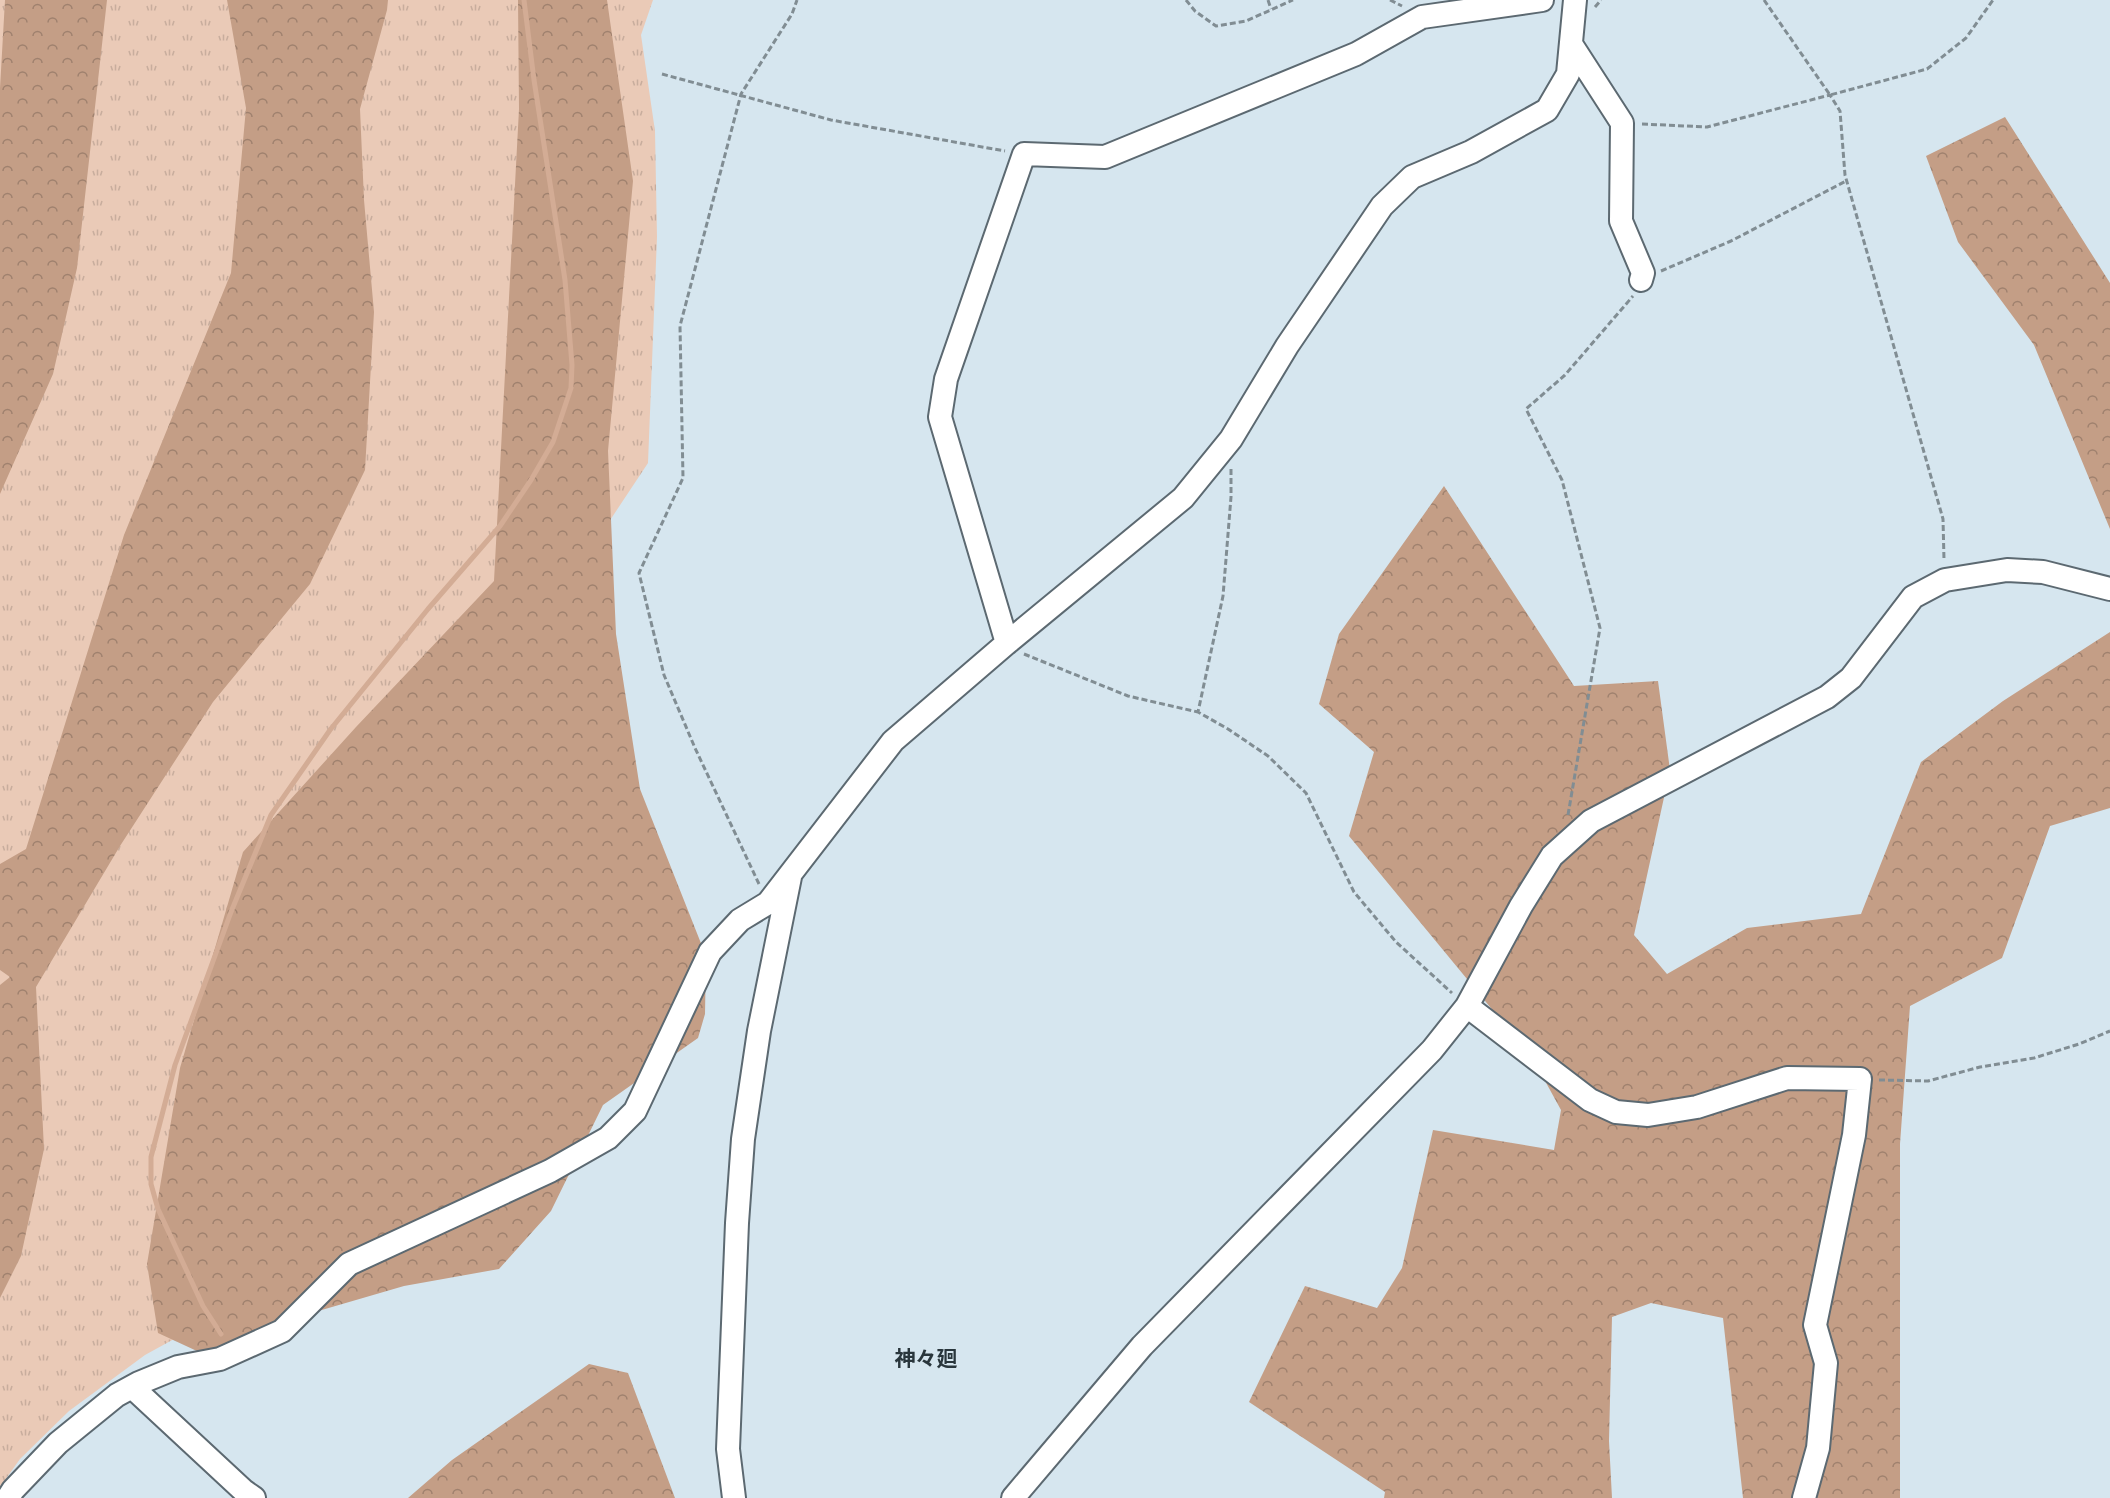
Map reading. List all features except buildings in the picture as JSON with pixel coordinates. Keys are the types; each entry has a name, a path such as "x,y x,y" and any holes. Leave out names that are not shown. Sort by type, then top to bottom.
{"street":[{"path":"1007,643 940,417 946,379 1023,154 1105,157 1356,54 1422,17 1542,0"},
{"path":"8,1498 58,1443 117,1395 178,1367 220,1359 282,1331 349,1264 550,1171 608,1138 635,1111 710,952 740,920 768,903 893,741 1007,643 1183,498 1231,439 1287,346 1382,206 1412,177 1471,152 1547,111 1568,74 1575,0"},
{"path":"1571,44 1622,123 1621,221 1643,273 1641,280"},
{"path":"1013,1498 1142,1346 1432,1050 1467,1006 1521,906 1552,856 1591,821 1827,697 1851,678 1913,597 1944,580 2007,570 2043,572 2110,589"},
{"path":"734,1498 728,1449 737,1223 743,1139 759,1031 791,873"},
{"path":"1467,1006 1590,1100 1616,1112 1648,1115 1697,1107 1787,1078 1860,1079 1854,1135 1815,1325 1826,1363 1818,1448 1804,1498"},
{"path":"132,1387 254,1498"}],"path":[{"path":"768,903 695,748 664,675 639,573 683,478 680,326 741,94 792,14 797,0"},
{"path":"1186,0 1195,11 1216,26 1246,21 1293,0"},
{"path":"1268,0 1271,9"},
{"path":"1764,0 1840,111 1846,181 1943,519 1944,580"},
{"path":"1622,123 1707,127 1927,69 1966,38 1993,0"},
{"path":"662,74 831,120 1023,154"},
{"path":"1563,847 1600,628 1562,480 1526,409 1565,375 1636,294 1641,280 1731,241 1846,181"},
{"path":"1198,712 1223,596 1231,498 1231,439"},
{"path":"1007,643 1019,652 1128,696 1198,712 1268,756 1306,793 1354,892 1396,942 1467,1006"},
{"path":"1860,1079 1928,1081 1980,1067 2034,1058 2079,1044 2110,1031"}],"green space":[{"path":"0,0 653,0 641,35 655,131 657,237 648,463 500,686 196,1327 145,1355 69,1411 20,1459 0,1487"},
{"path":"5,0 107,0 77,268 53,374 0,494 0,88"},
{"path":"227,0 388,0 360,109 364,200 374,312 365,470 310,584 213,702 120,846 36,987 44,1149 21,1256 0,1298 0,985 10,977 0,970 0,864 26,849 124,535 231,273 246,108"},
{"path":"518,0 607,0 633,181 608,451 616,634 640,789 706,956 705,1014 698,1038 603,1105 551,1211 499,1269 404,1286 284,1321 212,1358 158,1333 147,1264 180,1068 243,852 356,727 494,581 519,109"},
{"path":"2005,117 2110,283 2110,529 2034,345 1958,242 1926,156"},
{"path":"1444,486 1574,686 1658,681 1670,770 1634,935 1667,974 1747,928 1861,914 1921,762 2003,701 2110,632 2110,808 2050,826 2002,958 1910,1006 1900,1144 1900,1498 1743,1498 1723,1318 1651,1303 1612,1317 1609,1441 1612,1498 1384,1498 1385,1492 1249,1402 1305,1286 1377,1308 1402,1268 1433,1130 1554,1150 1561,1110 1533,1059 1349,836 1374,752 1319,704 1339,634"},
{"path":"589,1364 628,1373 675,1498 408,1498 452,1460"}],"waterway":[{"path":"221,1334 203,1306 158,1209 151,1184 151,1157 175,1065 231,912 271,815 330,730 428,609 500,526 553,442 571,388 572,365 565,280 524,0"}],"district":[{"name":"神々廻","path":"926,1357"}]}
